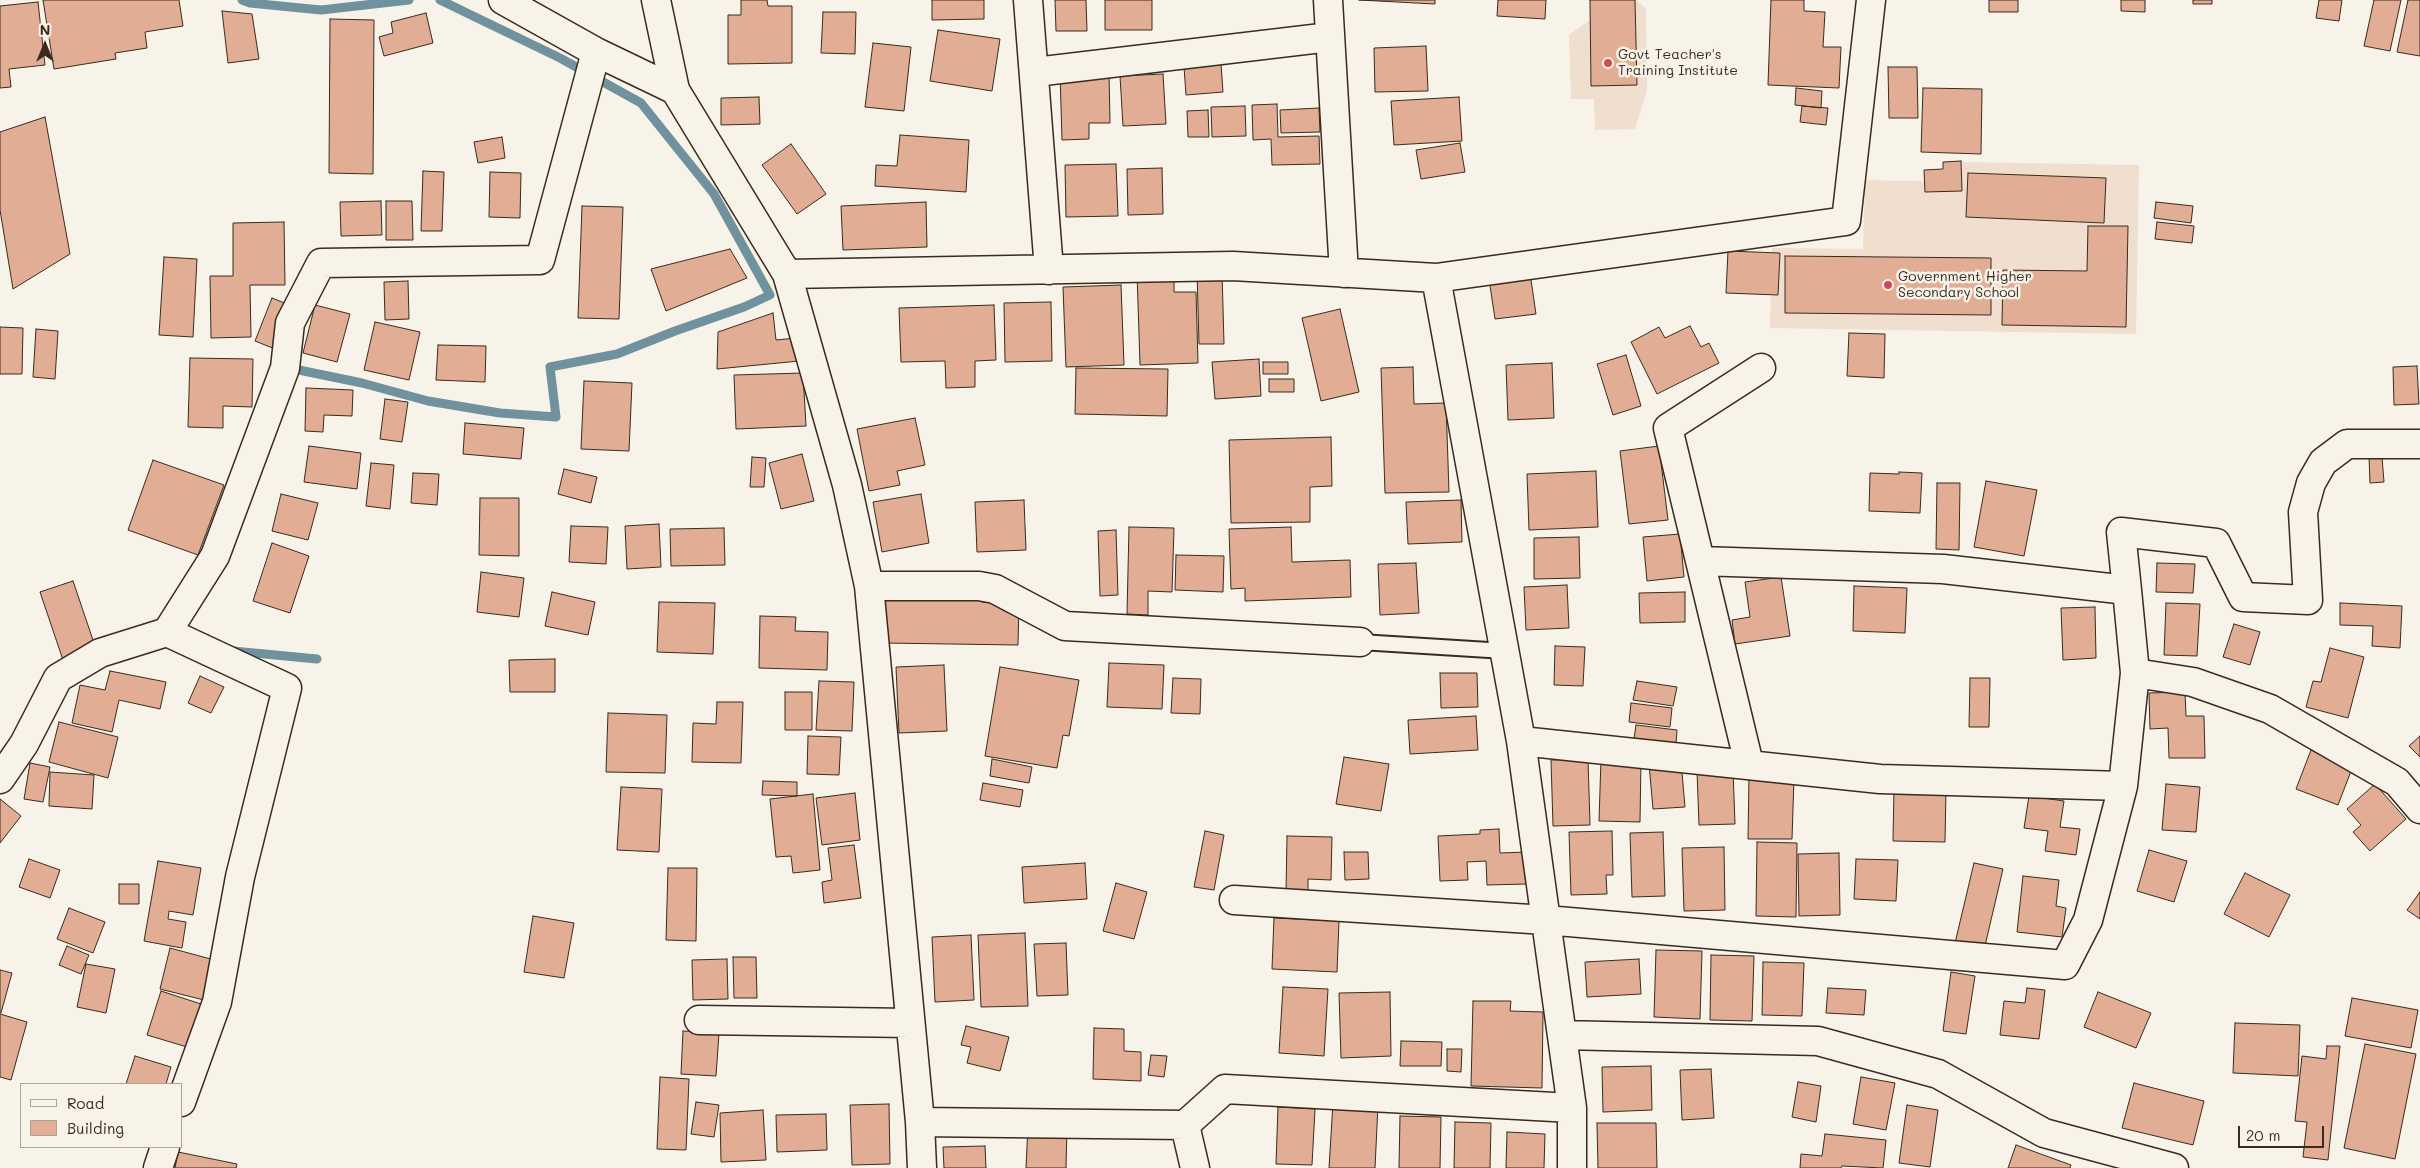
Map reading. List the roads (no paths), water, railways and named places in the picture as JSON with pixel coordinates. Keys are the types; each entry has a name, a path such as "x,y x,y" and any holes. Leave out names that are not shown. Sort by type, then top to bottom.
{"street":[{"path":"503,0 596,52 675,90"},
{"path":"656,0 675,90 787,274 848,485 869,586 920,1122 922,1168"},
{"path":"1028,0 1049,270"},
{"path":"1328,0 1344,273"},
{"path":"787,274 1233,266 1436,278 1846,221 1871,0"},
{"path":"1035,72 1330,37"},
{"path":"0,779 24,744 58,678 100,653 167,632 215,556 285,368 290,323 320,263 540,260 596,52"},
{"path":"1436,278 1521,741 1572,1108 1572,1168"},
{"path":"1748,764 1668,428 1761,368"},
{"path":"1234,900 1546,920 2065,965 2088,920 2123,786 2135,673 2121,532 2216,544 2243,597 2308,600 2303,512 2311,483 2323,462 2347,444 2420,444"},
{"path":"1700,561 1943,569 2127,590"},
{"path":"869,586 979,586 995,589 1065,626 1360,642"},
{"path":"167,632 287,688 240,877 218,1002 182,1099"},
{"path":"2135,673 2193,682 2270,709 2397,782 2420,809"},
{"path":"1521,741 1748,764 1880,780 2123,786"},
{"path":"699,1020 910,1023"},
{"path":"1562,1035 1818,1041 1938,1074 2044,1133 2174,1168"},
{"path":"920,1122 1185,1125 1225,1089 1572,1108"},
{"path":"1185,1125 1195,1168"},
{"path":"158,1168 165,1148"}],"lane":[{"path":"1360,642 1505,652"}],"waterway":[{"path":"242,0 250,3 321,10 409,0"},
{"path":"292,374 294,369 362,383 428,401 500,413 556,417 550,367 617,354 744,307 770,295 714,194 641,103 560,58 440,0"},
{"path":"233,651 317,659"}],"place":[{"name":"Govt Teacher's Training Institute","path":"1608,63"},
{"name":"Government Higher Secondary School","path":"1888,285"}]}
